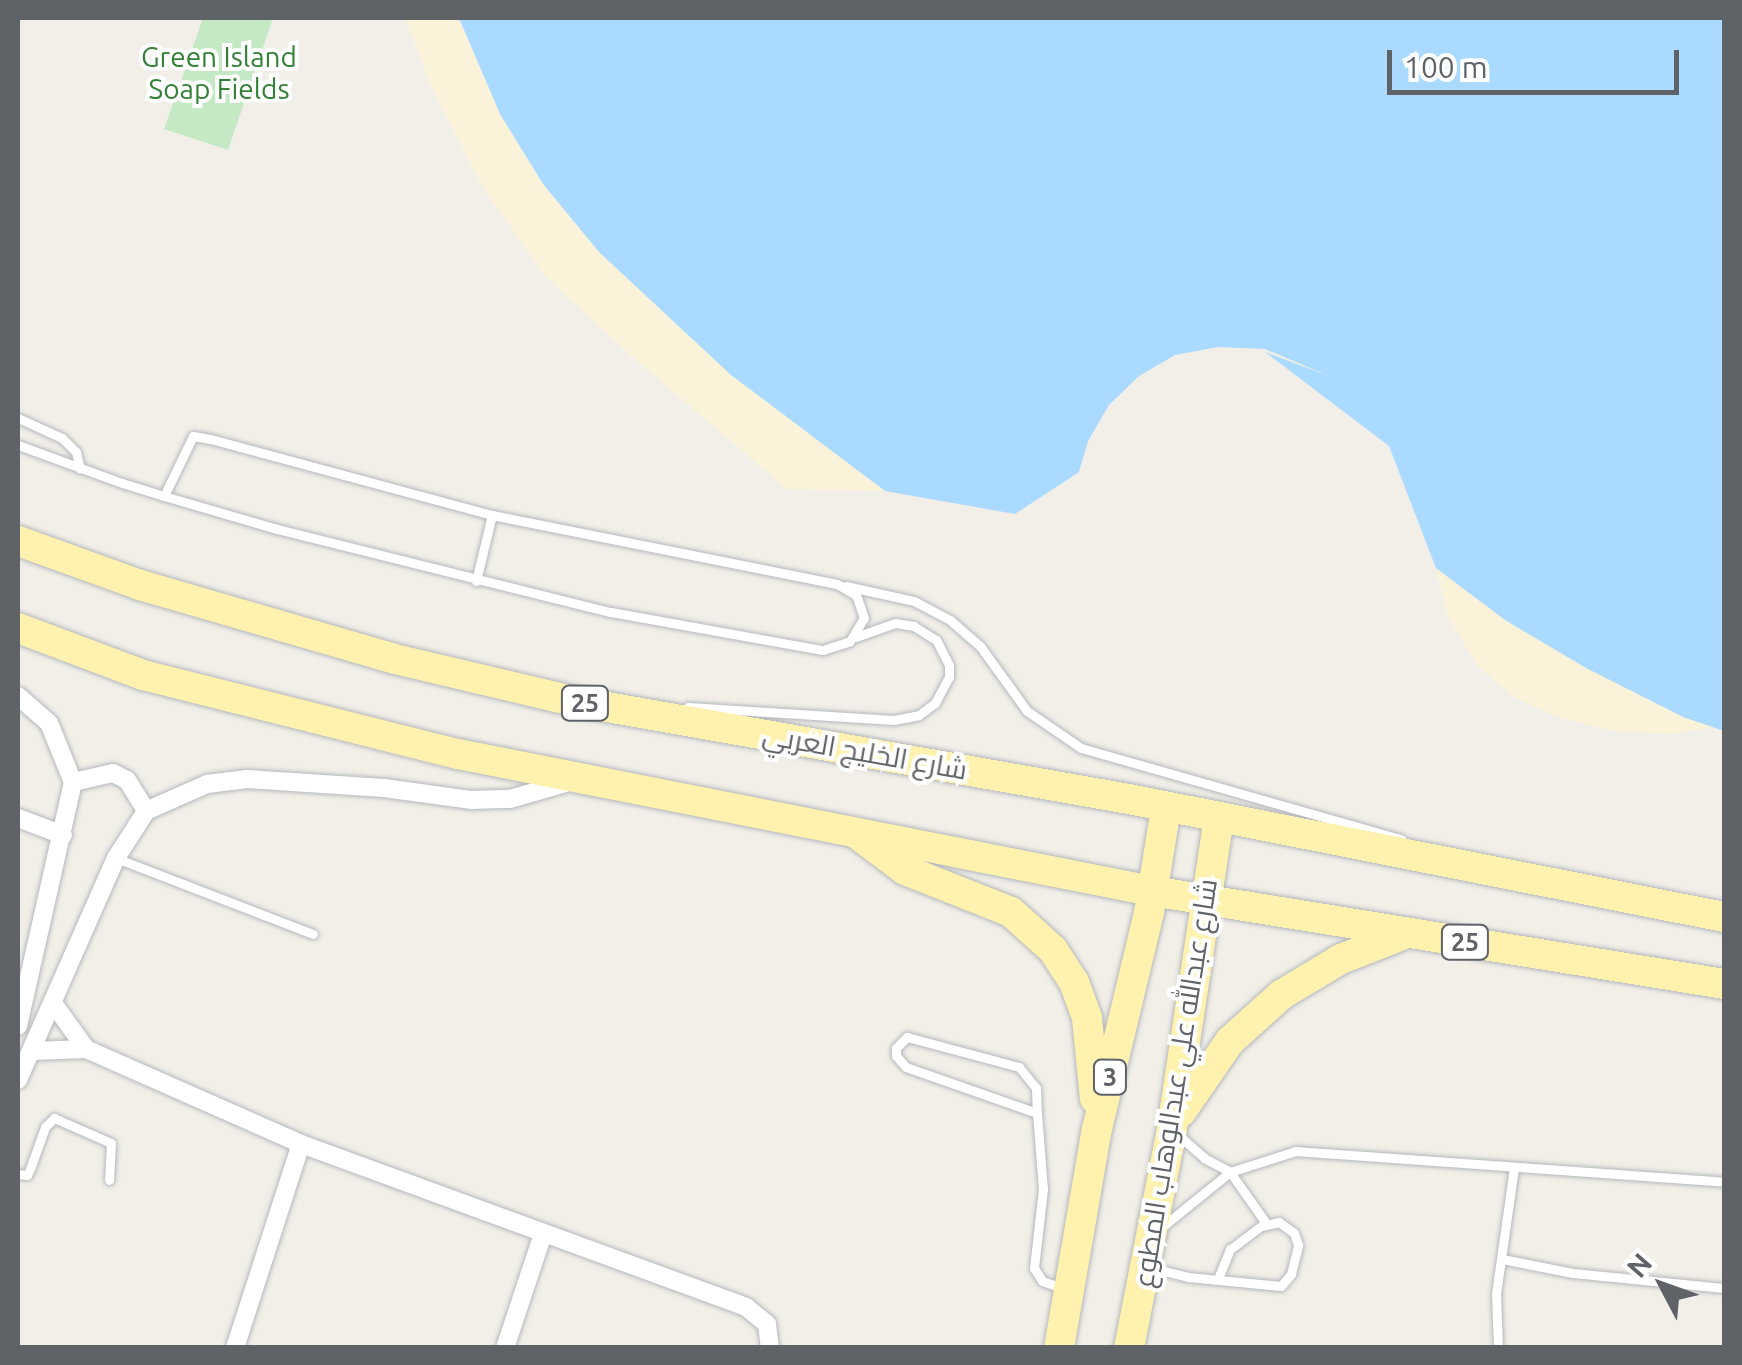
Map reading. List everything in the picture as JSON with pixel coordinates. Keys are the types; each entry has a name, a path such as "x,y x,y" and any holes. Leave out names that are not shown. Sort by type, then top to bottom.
{"main road":[{"name":"شارع الخليج العربي","path":"18,542 140,585 395,659 573,700 1166,808 1724,917"},
{"name":"25","path":"18,628 143,675 458,754 1152,890 1724,984"},
{"name":"شارع عبدالله علي عبدالوهاب المطوع","path":"1059,1348 1098,1129 1152,890 1166,808"},
{"name":"شارع عبدالله علي عبدالوهاب المطوع","path":"1128,1348 1172,1128 1219,818"},
{"path":"855,832 906,870 1011,912 1054,950 1074,982 1087,1018 1098,1129"},
{"path":"1172,1128 1230,1041 1281,995 1341,959 1405,934"}],"street":[{"path":"18,696 50,723 73,782 18,1026"},
{"path":"73,782 113,774 127,780 146,811"},
{"path":"18,1080 116,858 146,811 207,784 247,779 384,788 472,800 510,799 580,778"},
{"path":"18,818 63,835"},
{"path":"53,1003 86,1049"},
{"path":"32,1051 86,1049 300,1144 754,1311 767,1324 770,1348"},
{"path":"236,1348 300,1144"},
{"path":"505,1348 543,1234"}],"lane":[{"path":"18,418 62,438 76,452 80,468"},
{"path":"164,496 193,436 492,516 900,596 950,620 980,646 1027,711 1081,748 1548,883"},
{"path":"18,445 164,496 476,582 813,649 850,641 884,625 922,630 947,655 945,687 927,710 894,720 573,700"},
{"path":"476,582 492,516"},
{"path":"837,584 856,595 864,611 862,624 850,641"},
{"path":"116,858 313,934"},
{"path":"1038,1113 906,1067 896,1056 896,1048 900,1041 914,1036 1019,1067 1036,1088 1038,1113 1043,1189 1034,1268 1042,1281 1069,1290"},
{"path":"18,1174 30,1170 44,1127 54,1118 108,1139 113,1150 109,1180"},
{"path":"1172,1128 1192,1149 1230,1172 1266,1224"},
{"path":"1218,1279 1230,1249 1266,1224 1284,1224 1297,1238 1289,1279 1275,1288 1218,1279 1148,1253 1187,1202 1230,1172 1273,1154 1320,1150 1724,1182"},
{"path":"1498,1348 1496,1294 1514,1168"},
{"path":"1502,1259 1591,1275 1724,1288"}],"green space":[{"name":"Green Island Soap Fields","path":"203,18 273,18 228,150 164,129"}],"sand":[{"path":"405,18 458,18 500,114 543,184 599,252 731,375 885,491 787,489 630,355 544,275 482,186 431,86"},
{"path":"1436,568 1505,620 1586,668 1713,727 1672,734 1614,731 1560,718 1515,698 1478,666 1448,617"}],"water":[{"path":"459,18 1724,18 1724,731 1683,717 1586,668 1505,620 1436,568 1389,446 1265,352 1329,376 1265,349 1218,347 1175,355 1139,376 1109,405 1088,441 1079,472 1015,514 885,491 731,375 599,252 543,184 500,114"}]}
